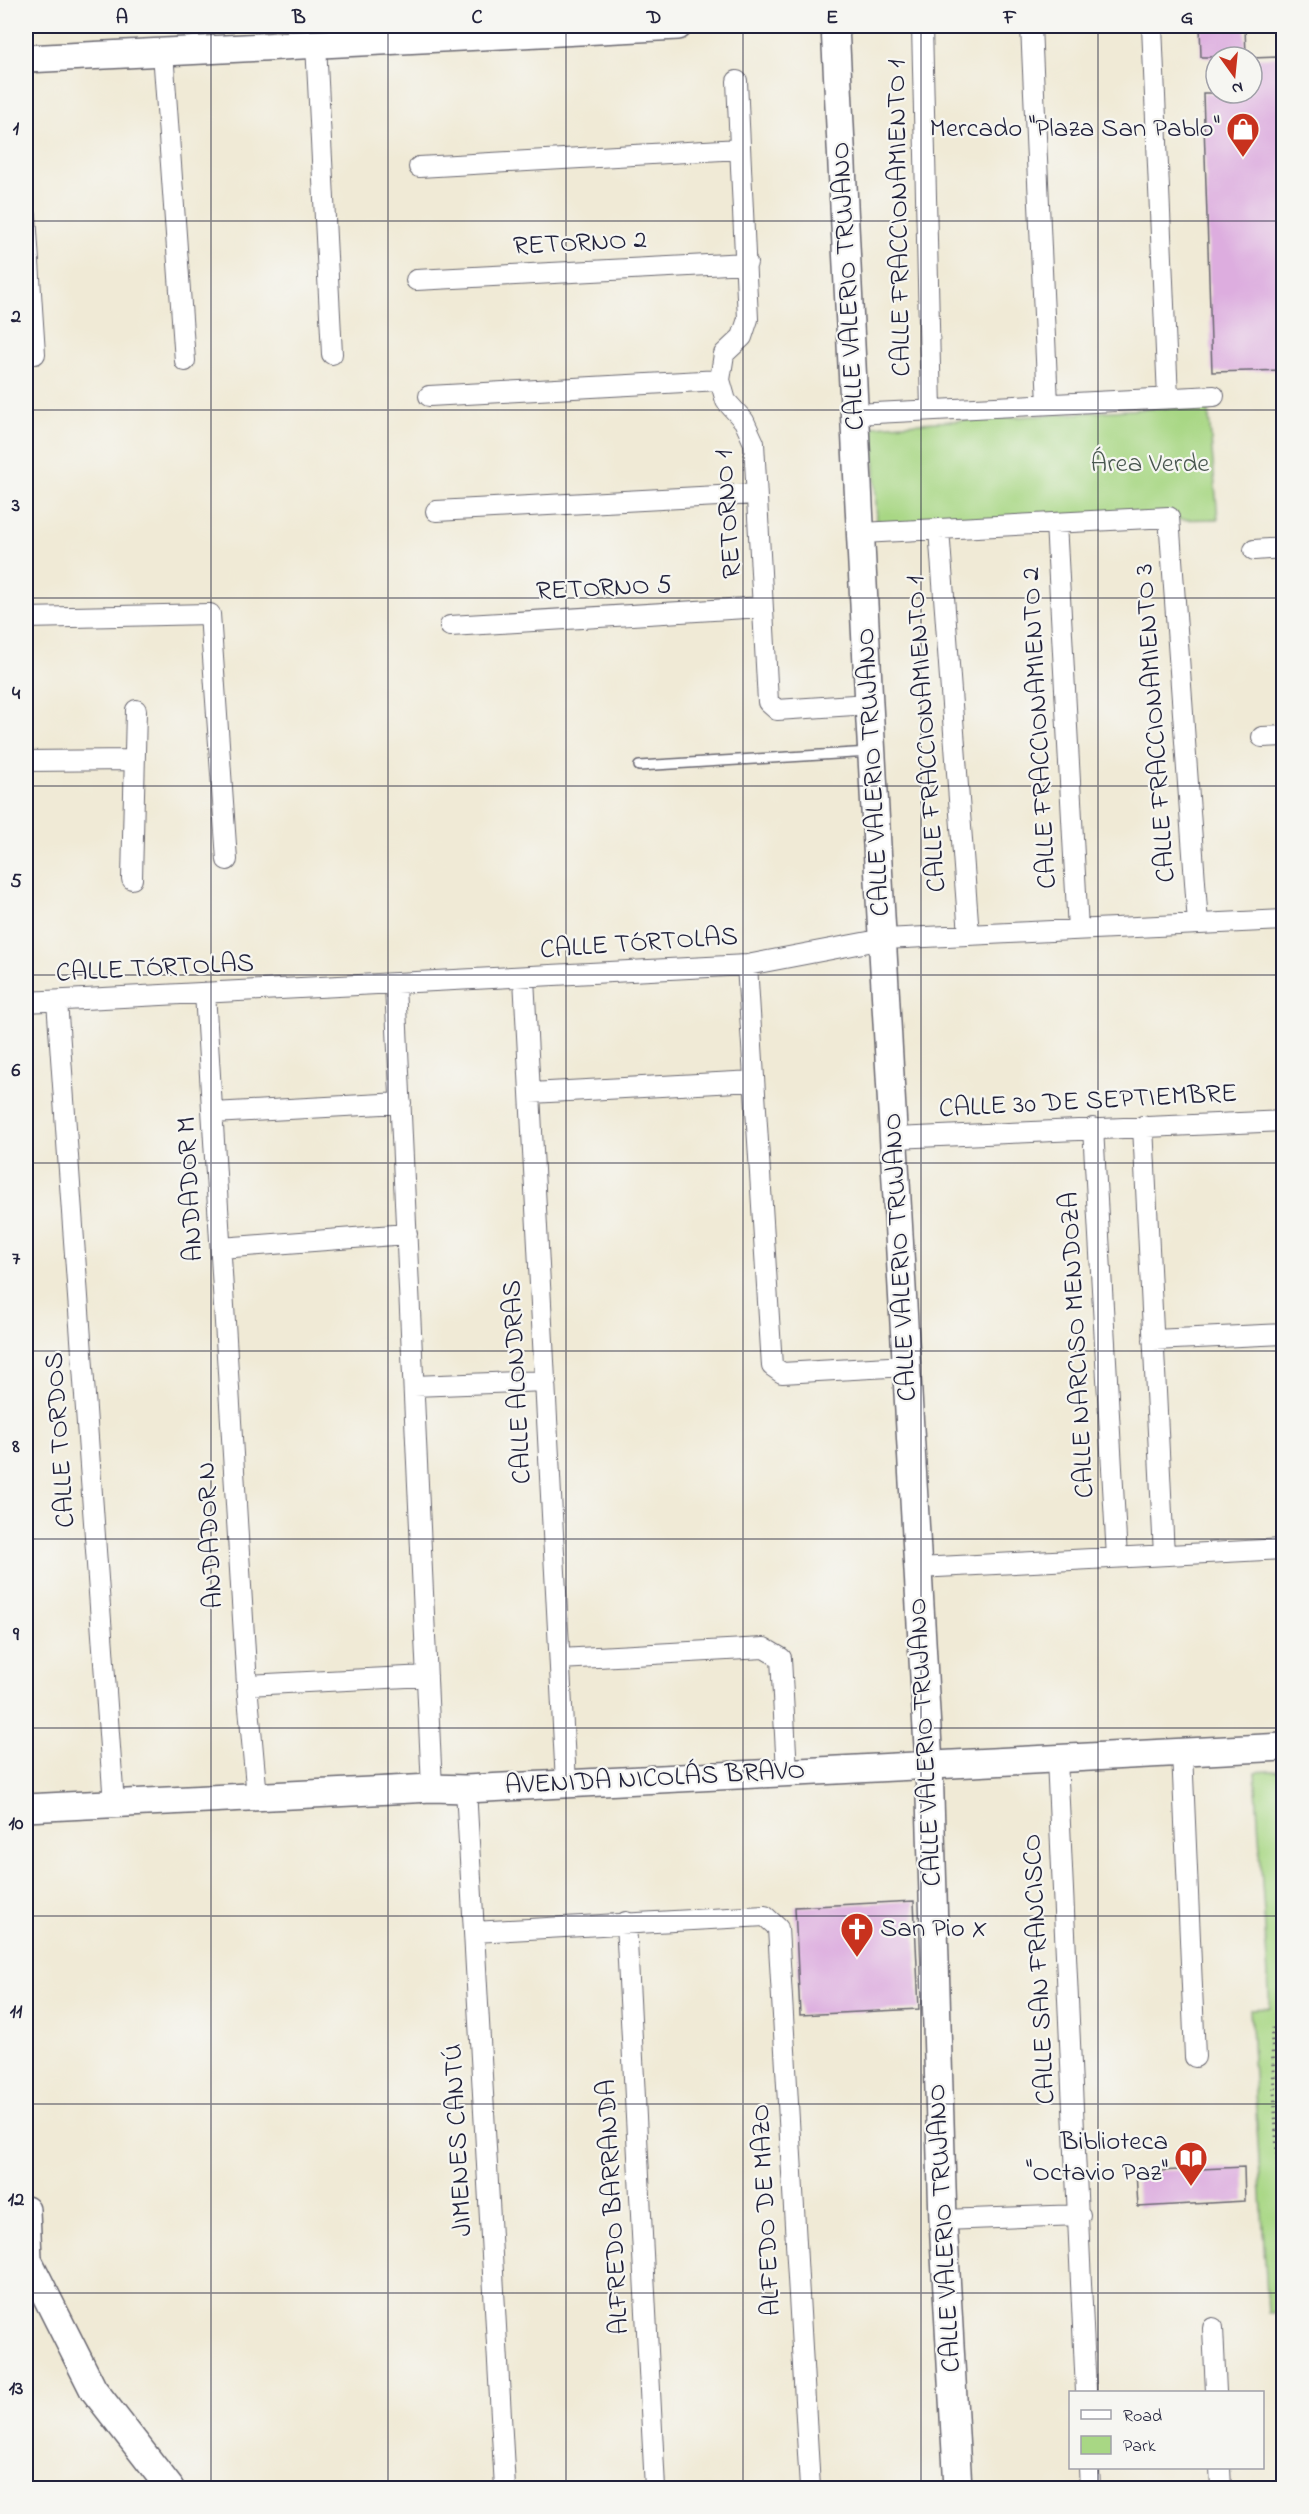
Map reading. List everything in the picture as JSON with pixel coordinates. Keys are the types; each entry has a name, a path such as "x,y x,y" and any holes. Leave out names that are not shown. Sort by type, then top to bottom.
{"street":[{"path":"26,59 316,44 379,33 678,26"},
{"name":"CALLE VALERIO TRUJANO","path":"835,26 869,704 884,939 928,1766 943,2220 957,2488"},
{"name":"CALLE FRACCIONAMIENTO 1","path":"922,26 931,410"},
{"path":"1031,26 1048,404"},
{"path":"1152,26 1168,398"},
{"path":"316,44 332,354"},
{"path":"164,52 185,361"},
{"path":"429,396 720,380 724,354 742,337 748,319 737,81"},
{"path":"419,167 740,149"},
{"path":"26,216 35,354"},
{"name":"RETORNO 2","path":"416,280 747,263"},
{"name":"RETORNO 1","path":"720,380 726,401 744,422 754,443 768,702 777,710 869,704"},
{"path":"855,414 1214,396"},
{"path":"436,511 756,494"},
{"name":"CALLE FRACCIONAMIENTO 3","path":"1056,523 1169,517 1198,924"},
{"path":"862,533 1056,523"},
{"name":"CALLE FRACCIONAMIENTO 2","path":"1056,523 1078,930"},
{"name":"CALLE FRACCIONAMIENTO 1","path":"939,529 969,935"},
{"path":"1254,550 1284,548"},
{"name":"RETORNO 5","path":"450,626 762,607"},
{"path":"26,618 210,614 227,860"},
{"path":"132,879 136,710"},
{"path":"1262,737 1284,736"},
{"path":"26,761 134,760"},
{"name":"CALLE TÓRTOLAS","path":"26,1002 395,985 747,964 884,939 1284,920"},
{"path":"747,964 772,1366 782,1373 907,1366"},
{"name":"CALLE ALONDRAS","path":"524,978 566,1783"},
{"path":"395,985 432,1788"},
{"name":"ANDADOR M","path":"205,993 229,1381"},
{"name":"CALLE TORDOS","path":"57,1001 114,1804"},
{"path":"531,1093 754,1081"},
{"path":"213,1113 401,1103"},
{"name":"CALLE 30 DE SEPTIEMBRE","path":"895,1138 1284,1120"},
{"path":"1143,1126 1164,1555"},
{"name":"CALLE NARCISO MENDOZA","path":"1093,1128 1117,1558"},
{"path":"221,1248 407,1234"},
{"path":"1153,1340 1284,1334"},
{"name":"ANDADOR N","path":"229,1381 247,1685"},
{"path":"414,1386 546,1381"},
{"path":"918,1568 1284,1549"},
{"path":"560,1659 764,1648 781,1658 787,1772"},
{"path":"257,1797 247,1685 427,1676"},
{"name":"AVENIDA NICOLÁS BRAVO","path":"26,1808 432,1788 466,1789 1284,1747"},
{"path":"1182,1752 1195,2057"},
{"name":"CALLE SAN FRANCISCO","path":"1057,1759 1080,2215 1086,2391"},
{"name":"JIMENES CANTÚ","path":"466,1789 505,2488"},
{"name":"ALFEDO DE MAZO","path":"626,1922 765,1916 778,1928 810,2488"},
{"path":"474,1932 626,1922"},
{"name":"ALFREDO BARRANDA","path":"626,1922 655,2488"},
{"path":"26,2210 27,2257 93,2389 170,2488"},
{"path":"943,2220 1080,2215"},
{"path":"1213,2328 1216,2391"},
{"path":"1089,2469 1090,2488"},
{"path":"1220,2469 1221,2488"}],"lane":[{"path":"639,766 872,752"}],"path":[{"path":"1284,2019 1274,2027 1272,2035 1284,2282"},
{"path":"1278,2167 1284,2167"}],"green space":[{"name":"Área Verde","path":"1208,405 1218,519 877,525 873,426"},
{"path":"1283,1770 1284,2312 1268,2313 1250,2009 1270,2008 1255,1772"}],"building":[{"path":"1200,26 1245,26 1246,45 1204,45 1204,57 1201,57"},
{"name":"Mercado \"Plaza San Pablo\"","path":"1278,57 1284,223 1284,370 1212,372 1203,93 1204,105 1264,105 1264,58"},
{"name":"San Pio X","path":"914,1901 919,2009 800,2015 795,1907"},
{"name":"Biblioteca \"Octavio Paz\"","path":"1244,2167 1245,2201 1138,2207 1136,2172"}],"place":[{"name":"Mercado \"Plaza San Pablo\"","path":"1243,158"},
{"name":"San Pio X","path":"857,1958"},
{"name":"Biblioteca \"Octavio Paz\"","path":"1191,2187"}]}
